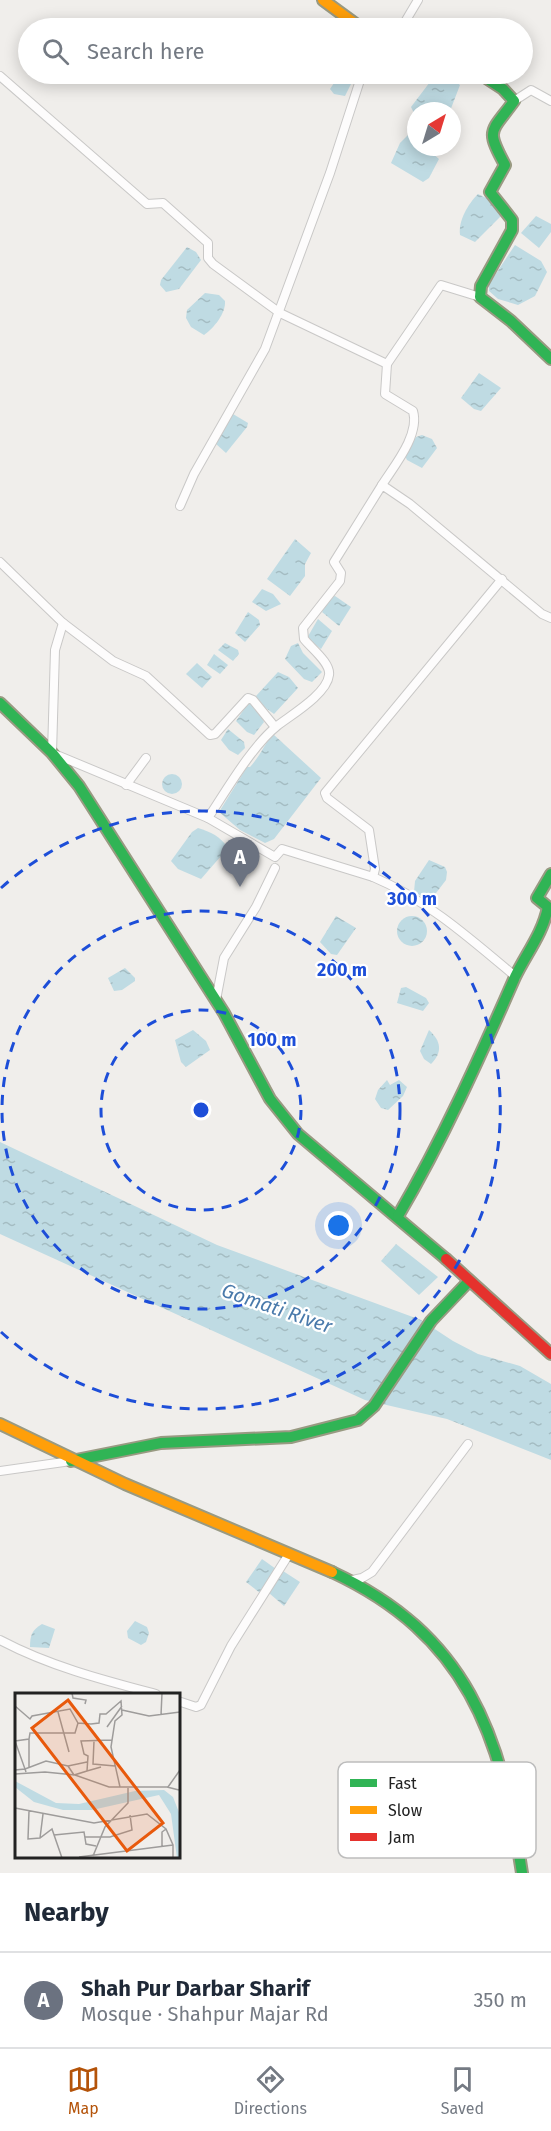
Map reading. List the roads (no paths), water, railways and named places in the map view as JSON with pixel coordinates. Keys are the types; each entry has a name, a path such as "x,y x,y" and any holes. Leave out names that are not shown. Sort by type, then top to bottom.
{"street":[{"path":"323,0 347,18"},
{"path":"409,18 418,0"},
{"path":"0,76 147,204 163,203 171,209 208,243 210,261 280,314 387,364"},
{"path":"180,506 194,474 265,349 280,314 359,84"},
{"path":"495,84 514,101"},
{"path":"480,297 481,286 512,230 512,220 490,192 505,165 491,140 492,132 514,101 531,90 551,101"},
{"path":"208,819 241,769 275,727 313,699 328,680 330,672 326,664 304,639 303,628 340,582 341,573 334,562 404,450 415,421 413,411 385,394 387,364 441,285 480,297 511,321 551,359"},
{"path":"382,485 502,579 542,615 551,618"},
{"path":"0,562 63,623 113,661 146,676 210,735 214,734 248,698 254,700 275,727"},
{"path":"373,877 375,869 369,830 327,798 325,793 502,579"},
{"path":"52,753 55,650 63,623"},
{"path":"0,703 52,753 79,786 216,1000 270,1099 298,1134 398,1216 551,1354"},
{"path":"52,753 208,819 275,857 282,849 373,877 413,899 463,933 516,977"},
{"path":"126,785 146,758"},
{"path":"216,1000 224,958 256,907 275,868"},
{"path":"398,1216 436,1148 547,916 548,907 537,898 551,874"},
{"path":"0,1471 71,1461 161,1443 291,1437 358,1420 374,1407 431,1321 469,1281"},
{"path":"0,1424 71,1461 352,1580 420,1630 457,1670 475,1700 496,1762"},
{"path":"352,1580 362,1578 372,1572 468,1444"},
{"path":"180,1702 196,1707 201,1705 231,1646 289,1554"},
{"path":"0,1640 24,1653 74,1671 149,1693"},
{"path":"519,1858 522,1873"}],"water":[{"path":"333,84 351,84 345,96 334,94 330,89"},
{"path":"428,84 460,85 453,102 415,102"},
{"path":"407,136 407,156 436,156 439,159 429,178 423,182 391,163 400,143"},
{"path":"478,194 496,203 503,214 475,242 460,235 460,230 464,213"},
{"path":"536,216 551,224 551,232 539,248 521,233"},
{"path":"515,245 541,261 547,272 535,296 518,305 498,299 489,291 489,284"},
{"path":"187,247 196,252 201,260 179,289 166,292 160,285 161,280"},
{"path":"205,293 219,295 225,301 225,306 219,320 204,335 191,327 186,318 187,310"},
{"path":"479,373 501,388 481,411 474,409 461,398"},
{"path":"233,414 248,423 226,453 216,444"},
{"path":"422,435 432,439 437,448 422,468 407,460 405,456 416,437"},
{"path":"295,539 311,553 305,564 305,576 290,596 267,579"},
{"path":"262,589 273,594 281,604 266,611 252,602"},
{"path":"335,596 351,607 339,626 322,612 331,597"},
{"path":"248,612 259,620 260,625 245,642 235,633"},
{"path":"318,619 332,631 321,649 307,638"},
{"path":"225,643 238,650 239,654 233,661 218,650"},
{"path":"298,643 303,653 322,672 312,682 304,679 285,659 291,646"},
{"path":"214,654 228,665 220,674 207,665"},
{"path":"197,663 212,677 202,688 186,674"},
{"path":"278,672 289,677 298,688 274,714 260,704 256,696"},
{"path":"249,702 259,712 264,722 254,735 247,732 236,721"},
{"path":"228,729 244,742 245,748 238,755 229,750 221,740"},
{"path":"273,734 321,778 274,839 265,843 240,830 219,812 247,767 250,767"},
{"path":"172,774 179,777 182,784 179,791 172,794 165,791 162,784 165,777"},
{"path":"198,828 215,835 228,848 201,879 178,869 171,861 192,832"},
{"path":"429,860 445,867 447,872 446,880 433,897 421,896 414,892 415,881"},
{"path":"336,916 356,928 337,955 331,954 320,942"},
{"path":"412,916 423,920 427,931 423,942 412,946 401,942 397,931 401,920"},
{"path":"125,968 135,978 135,981 122,990 114,991 108,978"},
{"path":"406,987 426,998 429,1003 423,1011 397,1003 401,988"},
{"path":"193,1030 206,1041 210,1050 186,1067 181,1062 175,1040"},
{"path":"429,1030 436,1038 439,1047 435,1060 431,1064 424,1059 420,1051"},
{"path":"387,1080 390,1085 399,1080 407,1087 403,1096 388,1110 381,1108 375,1099 378,1090"},
{"name":"Gomati River","path":"0,1142 217,1245 421,1320 478,1354 520,1366 551,1384 551,1460 447,1419 365,1400 0,1234"},
{"path":"396,1244 438,1277 419,1295 381,1261"},
{"path":"262,1559 276,1569 260,1593 246,1582"},
{"path":"283,1571 300,1582 284,1606 269,1593"},
{"path":"135,1621 147,1627 149,1633 146,1642 141,1645 128,1638 127,1631"},
{"path":"42,1624 55,1629 49,1648 30,1647 32,1633"}],"place":[{"name":"Shah Pur Darbar Sharif","path":"240,887"}]}
